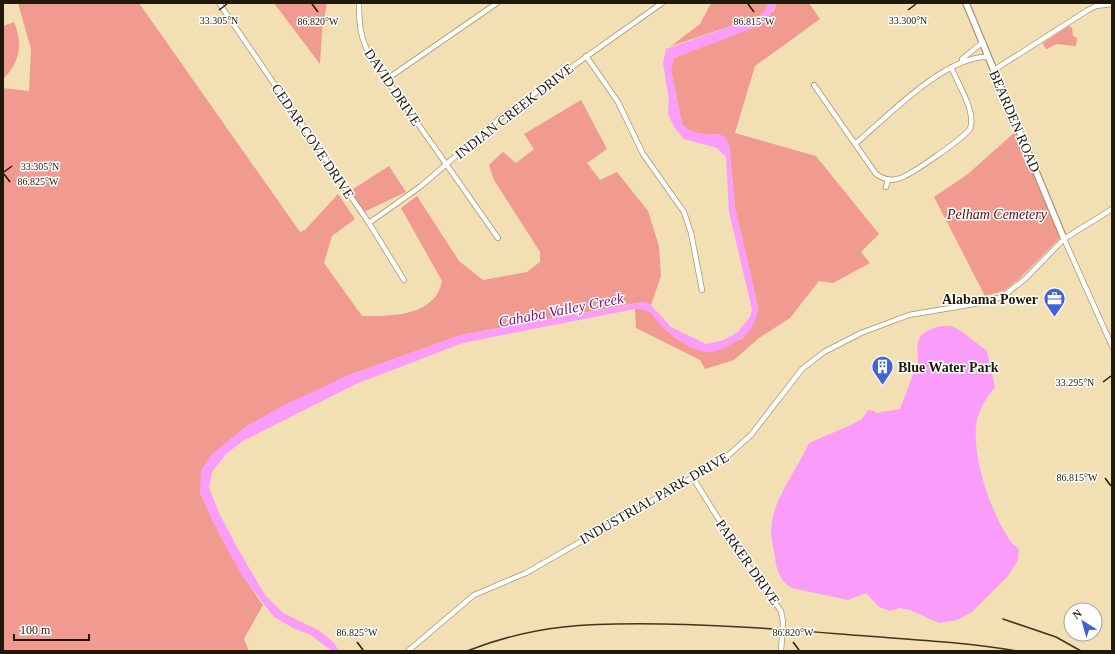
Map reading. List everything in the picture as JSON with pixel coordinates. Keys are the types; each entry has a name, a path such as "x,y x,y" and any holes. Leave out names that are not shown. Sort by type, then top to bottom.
{"street":[{"name":"CEDAR COVE DRIVE","path":"219,3 369,224 404,280"},
{"name":"DAVID DRIVE","path":"359,3 360,33 365,46 498,238"},
{"path":"387,79 496,3"},
{"name":"INDIAN CREEK DRIVE","path":"369,224 421,186 500,118 662,3"},
{"name":"BEARDEN ROAD","path":"966,3 1064,239"},
{"path":"994,70 1088,10 1096,6 1112,4"},
{"path":"957,63 982,42"},
{"path":"586,56 618,102 643,154 684,212 691,233 702,290"},
{"path":"855,144 927,83 951,66 972,57 988,56"},
{"path":"814,86 876,174 888,180 896,180 908,174 970,129 972,121 971,112 951,66"},
{"path":"886,187 888,180"},
{"name":"INDUSTRIAL PARK DRIVE","path":"408,651 474,595 526,573 723,460 744,442 796,376 816,357 861,333 900,318 933,310 974,304 1002,297 1025,279 1064,239 1112,209"},
{"path":"1064,239 1112,346"},
{"name":"PARKER DRIVE","path":"692,478 744,560 781,611 783,622 781,651"}],"green space":[{"path":"18,3 139,3 300,232 305,230 338,194 355,219 332,236 324,263 362,316 386,316 410,312 431,302 438,293 442,281 401,208 417,196 459,261 483,280 527,272 540,262 540,252 494,180 489,165 503,152 516,163 534,149 524,134 581,100 607,149 587,163 600,180 617,172 648,211 659,246 661,276 651,305 645,302 632,304 461,335 349,375 212,454 200,492 228,550 263,605 244,639 249,651 3,651 3,88 29,91 31,49"},
{"path":"274,3 327,3 322,31 320,64"},
{"path":"711,3 768,3 768,5 763,13 758,17 671,46 700,24"},
{"path":"776,3 809,3 820,19 755,66 735,133 816,156 879,234 861,252 870,263 833,283 819,281 790,318 759,338 734,360 705,369 700,360 636,328 635,309 646,309 651,312 674,337 691,347 710,352 743,338 758,307 735,208 729,144 718,134 703,134 694,132 682,124 671,70 674,58 774,11"},
{"path":"14,22 17,30 19,45 18,52 13,66 3,79 3,26"},
{"path":"1069,26 1072,28 1073,36 1077,38 1076,46 1056,44 1047,49 1045,48 1043,43"},
{"name":"Pelham Cemetery","path":"1015,132 1061,237 1019,279 1004,291 985,296 934,197 968,174"},
{"path":"389,166 406,192 364,212 350,191"}],"shaded area":[{"path":"768,3 776,3 768,20 761,25 674,58 671,70 682,124 692,132 724,136 729,144 735,208 758,307 752,327 746,335 724,348 711,352 705,352 691,347 671,335 648,311 635,309 463,343 356,384 243,441 226,454 212,472 209,488 220,515 265,595 283,613 320,631 334,643 339,651 332,651 309,634 293,628 274,617 241,574 212,520 200,492 201,470 212,454 245,427 282,406 349,375 461,335 645,302 651,305 671,327 706,344 724,340 738,332 750,317 752,309 729,212 726,157 717,148 684,139 674,127 668,114 669,100 663,63 666,49 758,17 765,11"},
{"name":"Blue Water Park","path":"941,326 951,326 961,331 987,351 995,387 983,405 977,420 977,454 989,499 1002,527 1010,540 1019,550 1018,560 1008,576 972,612 957,620 939,623 910,610 900,608 890,611 879,607 866,593 848,600 792,588 782,579 778,571 771,537 772,519 780,496 809,443 862,419 868,410 876,413 900,409 914,372 918,370 918,342 920,337 931,329"}],"railway":[{"path":"1003,619 1056,637 1081,651"},
{"path":"467,651 516,635 540,630 611,624 707,625 796,630 951,643 1017,651"}],"place":[{"name":"Alabama Power","path":"1054,318"},
{"name":"Blue Water Park","path":"882,386"}],"water label":[{"name":"Cahaba Valley Creek","path":"561,310"}]}
